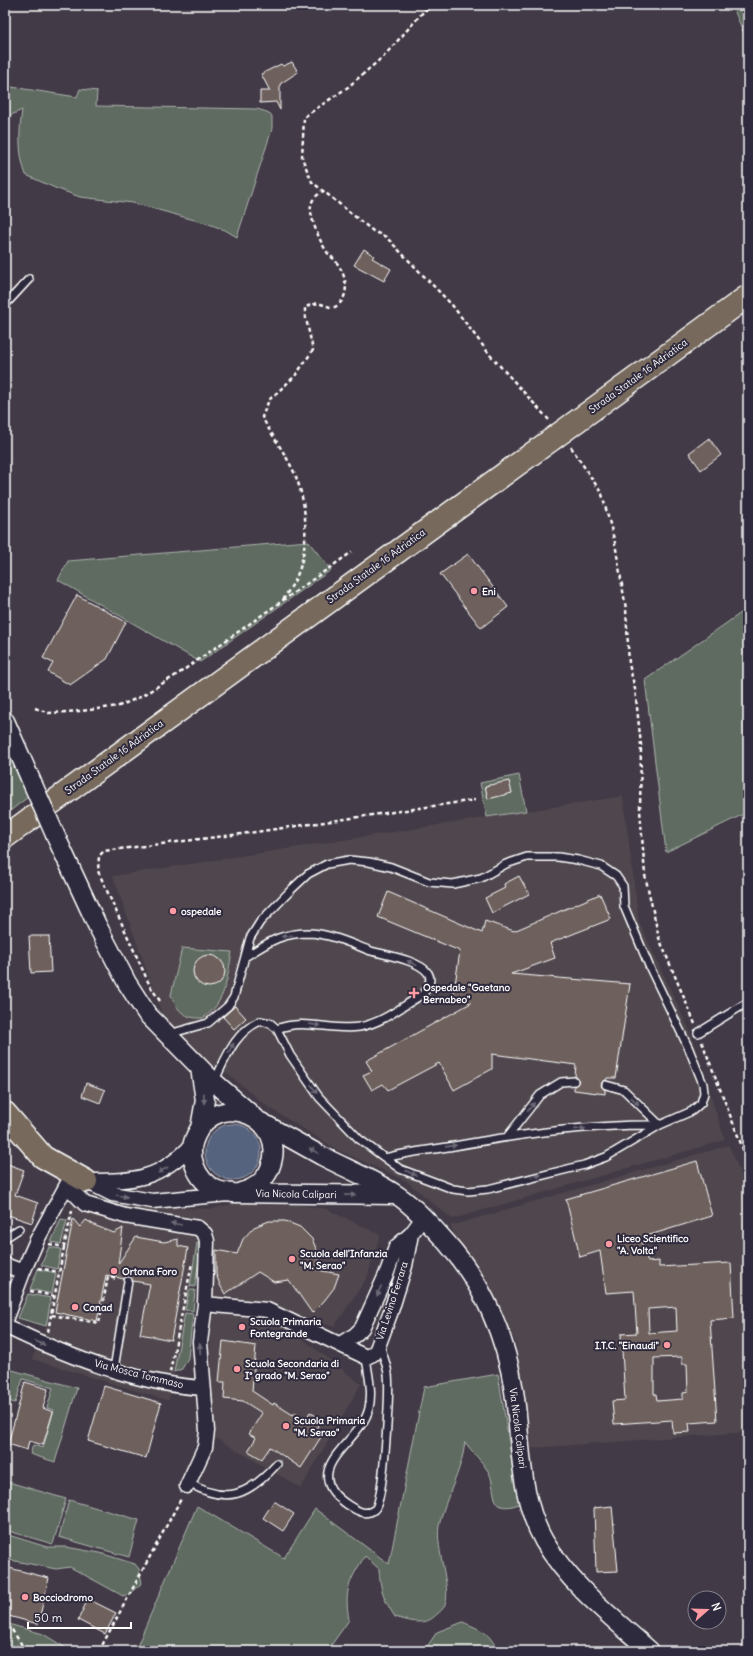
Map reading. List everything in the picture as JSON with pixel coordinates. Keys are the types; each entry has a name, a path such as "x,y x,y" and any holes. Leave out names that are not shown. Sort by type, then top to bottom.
{"main road":[{"name":"Strada Statale 16 Adriatica","path":"5,837 558,437 748,296"},
{"path":"5,1112 43,1157 76,1185"}],"street":[{"path":"5,721 57,840 97,925 128,983 147,1014 166,1035 214,1082 257,1119 272,1139 274,1159 269,1172 261,1182 250,1190 237,1193 152,1201 112,1194 76,1185"},
{"path":"5,1320 37,1240 76,1185 150,1176 168,1167 193,1144 200,1128 205,1100 200,1068"},
{"path":"200,1128 213,1116 224,1112 243,1112 257,1119"},
{"name":"Via Nicola Calipari","path":"257,1119 323,1156 372,1180 398,1195 448,1244 468,1272 488,1305 504,1345 514,1391 526,1493 533,1516 544,1541 570,1577 583,1591 650,1651"},
{"path":"193,1144 194,1162 201,1178 216,1189 237,1193"},
{"path":"76,1185 85,1204 125,1216 198,1228 202,1231 207,1241 205,1304 200,1342 207,1431 205,1447 188,1484"},
{"name":"Via Nicola Calipari","path":"237,1193 398,1195"},
{"name":"Via Levino Ferrara","path":"340,1344 355,1335 362,1328 386,1275 396,1247 411,1234 423,1218"},
{"name":"Via Levino Ferrara","path":"366,1357 373,1354 379,1342 405,1266 411,1234"},
{"path":"5,1265 23,1272"},
{"path":"205,1304 268,1310 366,1357"},
{"name":"Via Mosca Tommaso","path":"5,1326 66,1355 178,1386 203,1388"}],"lane":[{"path":"5,305 29,279"},
{"path":"166,1035 208,1023 228,1006 234,997 250,938 260,922 308,874 327,864 349,860 369,862 391,867 429,882 453,884 481,878 506,864 527,858 558,857 601,866 616,876 623,886 624,906 650,968 686,1042 703,1084 704,1093 701,1103 692,1111 660,1125 606,1157 584,1165 488,1189 468,1191 453,1189 400,1169 359,1140 319,1097 290,1055 277,1029 270,1023 260,1021 241,1033 233,1044 214,1082"},
{"path":"245,957 265,943 281,936 310,934 334,938 372,951 398,957 422,968 428,973 430,981 428,988 422,995 375,1022 345,1028 327,1028 312,1024 288,1025 277,1029"},
{"path":"698,1032 748,1002"},
{"path":"507,1137 545,1091 561,1082 574,1082"},
{"path":"606,1085 624,1090 660,1125"},
{"path":"385,1158 417,1150 507,1137 618,1124 660,1125"},
{"path":"5,1238 19,1229"},
{"path":"114,1369 128,1281"},
{"path":"366,1357 371,1392 369,1410 352,1438 333,1458 327,1472 330,1488 342,1501 360,1512 370,1512 376,1508 380,1502 384,1470 388,1374 379,1342"},
{"path":"188,1484 221,1495 235,1495 256,1486 277,1464"}],"path":[{"path":"442,5 425,10 393,46 372,66 348,87 304,117 302,158 312,182 373,231 386,237 452,306 602,494 615,543 626,609 629,664 635,689 641,745 640,810 645,875 659,938 698,1032 748,1162"},
{"path":"283,600 294,582 301,564 304,545 305,520 301,490 292,468 262,417 265,406 269,400 295,376 313,350 305,314 305,307 318,303 330,308 335,307 344,298 346,289 344,275 337,263 326,250 313,221 311,205 316,196 323,191"},
{"path":"35,708 49,713 82,711 119,706 159,686 352,552"},
{"path":"160,1001 150,986 98,871 99,856 104,851 249,833 474,800"},
{"path":"47,1334 76,1185"},
{"path":"37,1240 64,1247"},
{"path":"169,1372 192,1258"},
{"path":"37,1268 59,1272"},
{"path":"51,1315 99,1323 108,1277 128,1281"},
{"path":"28,1291 54,1296"},
{"path":"99,1651 188,1484"},
{"path":"746,1651 748,1627"},
{"path":"5,1629 12,1630 26,1651"}],"shaded area":[{"name":"Ospedale \"Gaetano Bernabeo\"","path":"623,796 639,922 689,1029 725,1140 452,1219 406,1181 338,1150 268,1107 229,1075 208,1062 181,1036 162,1014 113,876"},
{"path":"729,1145 748,1193 748,1432 532,1448 516,1343 450,1226"},
{"path":"77,1193 85,1196 147,1207 211,1209 253,1199 327,1209 380,1235 367,1278 334,1327 277,1308 213,1297 212,1240 198,1240 169,1401 32,1359 45,1330 65,1225"},
{"path":"232,1309 270,1317 282,1323 361,1384 301,1488 214,1437 209,1317"}],"green space":[{"path":"732,5 748,5 748,48 745,36"},
{"path":"5,86 77,97 80,89 97,91 96,106 257,109 267,112 272,116 272,129 237,237 225,230 209,224 133,203 80,197 26,175 20,151 20,126 22,110 5,118"},
{"path":"308,541 331,570 200,662 58,580 68,561"},
{"path":"748,608 748,812 666,852 645,680"},
{"path":"5,742 28,797 5,815"},
{"path":"519,775 526,811 487,817 480,783"},
{"path":"182,948 232,952 227,980 221,997 211,1012 203,1018 191,1017 182,1013 171,995"},
{"path":"61,1219 67,1220 61,1244 51,1242"},
{"path":"197,1243 201,1244 195,1287 190,1286"},
{"path":"49,1247 61,1249 57,1269 41,1265"},
{"path":"38,1269 56,1273 52,1294 30,1289"},
{"path":"189,1290 195,1290 193,1311 185,1310"},
{"path":"28,1294 51,1298 46,1326 18,1318"},
{"path":"185,1313 193,1314 188,1358 182,1369 174,1372"},
{"path":"5,1368 77,1388 55,1462 30,1454 33,1445 43,1448 54,1410 47,1408 53,1388 23,1379 15,1403 5,1400"},
{"path":"498,1374 519,1504 509,1507 502,1506 497,1503 488,1471 465,1442 461,1464 445,1505 439,1526 439,1545 447,1598 444,1607 433,1618 428,1621 417,1622 395,1617 383,1594 380,1583 379,1569 365,1556 355,1572 349,1586 347,1601 349,1620 327,1651 135,1651 197,1506 284,1558 315,1509 389,1564 424,1387"},
{"path":"5,1481 66,1499 53,1544 5,1530"},
{"path":"69,1500 139,1520 129,1557 59,1537"},
{"path":"5,1534 47,1547 66,1547 100,1553 135,1564 139,1569 142,1583 129,1594 123,1596 70,1567 56,1569 5,1559"},
{"path":"463,1622 488,1635 498,1651 424,1651 437,1632"},
{"path":"5,1623 43,1634 71,1651 5,1651"}],"water":[{"path":"228,1124 238,1124 253,1132 259,1141 261,1152 259,1163 253,1172 238,1180 228,1180 217,1175 210,1168 205,1157 205,1147 210,1136 217,1129"}],"building":[{"path":"292,62 298,72 280,84 280,110 276,102 260,103 260,91 270,91 261,74 281,64 283,66"},
{"path":"364,249 374,256 372,258 391,269 384,281 354,265"},
{"path":"709,438 721,455 701,470 689,453"},
{"name":"Eni","path":"468,554 508,607 481,628 440,574"},
{"path":"77,595 126,622 107,659 70,685 48,672 53,663 43,658"},
{"path":"509,781 512,793 488,799 485,786"},
{"path":"519,876 529,894 492,913 485,898 505,888 504,884"},
{"path":"388,892 482,933 485,921 514,931 600,894 611,919 550,943 555,958 511,974 630,984 616,1078 607,1078 602,1082 601,1086 605,1090 605,1094 574,1090 574,1086 579,1081 575,1076 576,1065 492,1054 492,1069 454,1090 439,1063 388,1090 383,1084 372,1090 363,1075 372,1071 366,1061 471,1003 453,998 460,951 378,917"},
{"path":"29,936 49,936 51,972 31,973"},
{"path":"206,955 212,955 222,962 225,971 224,977 218,984 212,987 206,987 196,980 193,974 193,968 200,958"},
{"path":"235,1006 246,1018 234,1029 223,1017"},
{"path":"86,1083 105,1090 100,1103 82,1096"},
{"path":"697,1161 712,1216 640,1238 648,1262 659,1261 659,1267 731,1263 734,1318 710,1320 717,1421 689,1423 690,1432 673,1433 672,1420 614,1424 612,1401 625,1400 621,1334 637,1333 634,1291 606,1293 600,1251 580,1257 566,1199","holes":["676,1307 677,1331 649,1333 648,1309","682,1357 682,1364 687,1364 688,1392 683,1393 683,1399 657,1401 656,1394 654,1394 654,1358"]},
{"path":"5,1163 24,1170 15,1195 38,1203 32,1223 8,1215 7,1219 5,1219"},
{"path":"73,1219 80,1227 86,1220 96,1226 114,1233 123,1228 118,1264 136,1237 164,1242 178,1239 178,1246 188,1248 171,1340 140,1334 150,1284 133,1281 129,1276 124,1279 106,1275 97,1321 55,1312"},
{"path":"269,1221 285,1221 300,1227 312,1239 318,1253 318,1270 339,1274 334,1288 312,1313 289,1280 274,1282 258,1272 225,1294 220,1285 216,1274 216,1250 237,1254 243,1239 254,1227"},
{"path":"223,1341 256,1346 252,1391 273,1405 274,1403 293,1415 295,1412 306,1419 310,1412 322,1420 314,1432 321,1437 301,1468 270,1447 262,1459 248,1451 256,1438 249,1434 262,1413 243,1401 224,1399 225,1382 219,1382"},
{"path":"25,1382 48,1389 43,1408 53,1412 43,1445 29,1441 27,1450 8,1444"},
{"path":"104,1386 161,1403 146,1458 88,1441"},
{"path":"274,1501 294,1514 283,1531 263,1518"},
{"path":"612,1506 618,1571 596,1572 594,1508"},
{"name":"Bocciodromo","path":"5,1567 49,1578 38,1624 5,1615"},
{"path":"88,1599 116,1613 105,1634 78,1620"}],"place":[{"name":"Eni","path":"474,591"},
{"name":"ospedale","path":"173,911"},
{"name":"Ospedale \"Gaetano Bernabeo\"","path":"414,993"},
{"name":"Liceo Scientifico \"A. Volta\"","path":"609,1244"},
{"name":"Scuola dell'Infanzia \"M. Serao\"","path":"292,1259"},
{"name":"Ortona Foro","path":"114,1271"},
{"name":"Conad","path":"75,1307"},
{"name":"Scuola Primaria Fontegrande","path":"242,1327"},
{"name":"I.T.C. \"Einaudi\"","path":"667,1345"},
{"name":"Scuola Secondaria di I° grado \"M. Serao\"","path":"237,1369"},
{"name":"Scuola Primaria \"M. Serao\"","path":"286,1426"},
{"name":"Bocciodromo","path":"25,1597"}]}
